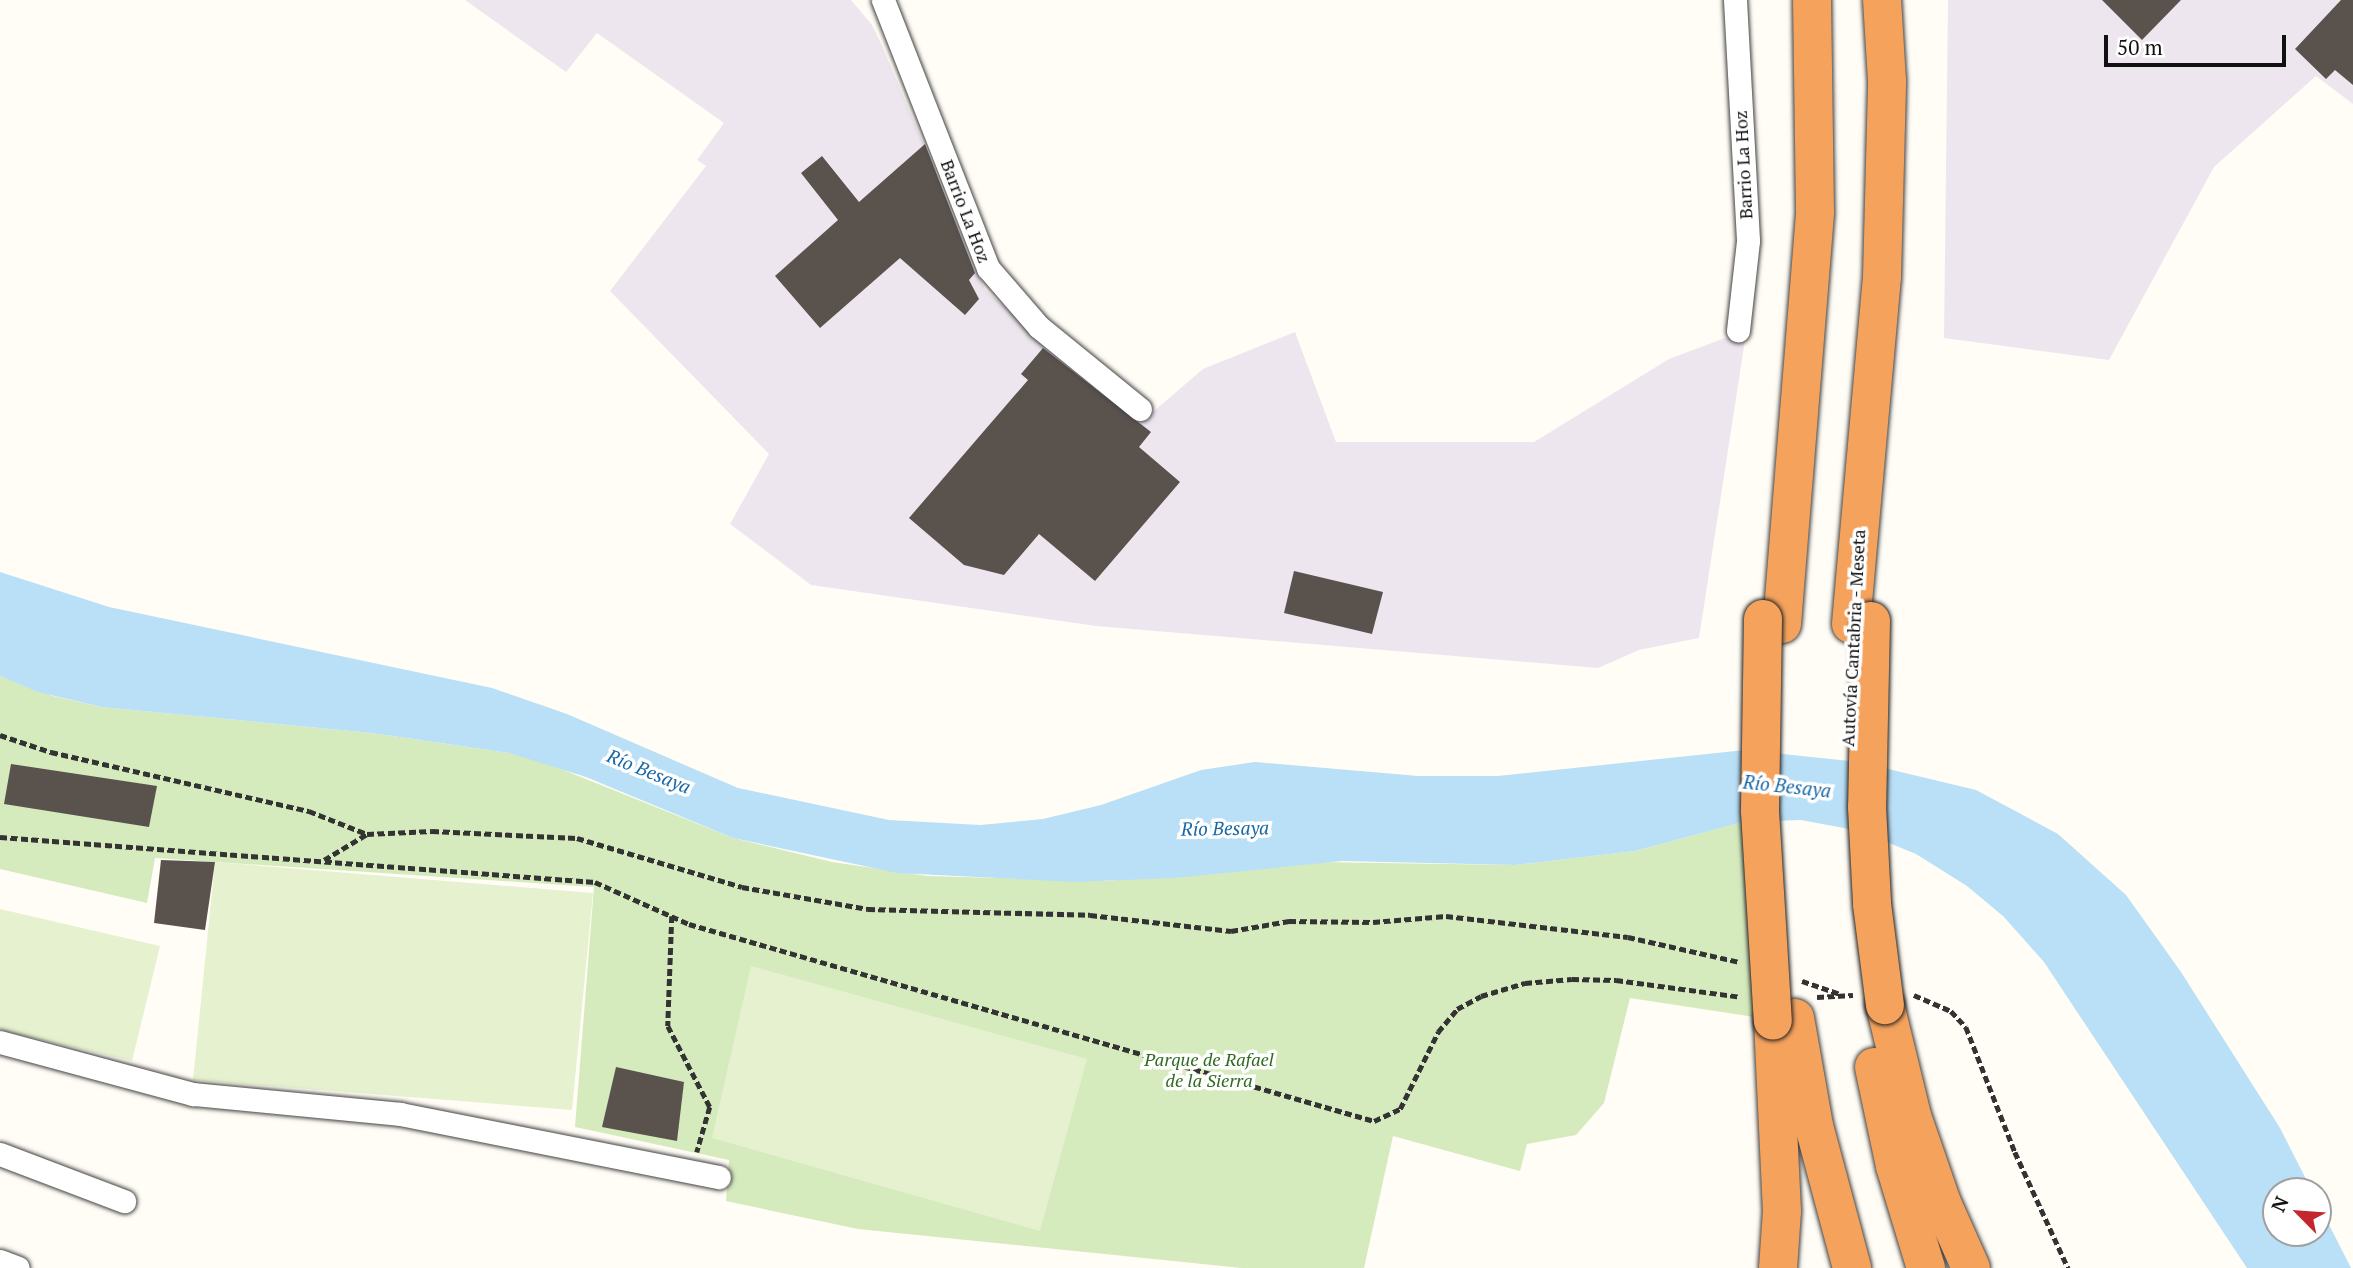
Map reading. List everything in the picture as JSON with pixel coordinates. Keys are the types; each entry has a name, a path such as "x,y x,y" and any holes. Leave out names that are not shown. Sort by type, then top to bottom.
{"highway":[{"path":"1778,1268 1782,1211 1780,818 1773,622 1815,212 1812,0"},
{"name":"Autovía Cantabria - Meseta","path":"1882,0 1887,81 1885,215 1870,410 1861,622 1847,803 1895,1166 1926,1268"},
{"path":"1872,999 1912,1116 1971,1268"},
{"path":"1781,1009 1852,1268"}],"street":[{"name":"Barrio La Hoz","path":"883,0 988,268 1039,327 1140,409"},
{"name":"Barrio La Hoz","path":"1735,0 1748,241 1738,330"},
{"path":"0,1042 193,1094 400,1114 719,1177"},
{"path":"0,1153 124,1201"},
{"path":"0,1261 18,1268"}],"path":[{"path":"0,735 51,752 309,811 367,834 432,831 578,838 742,887 869,909 1090,915 1231,932 1289,921 1373,922 1446,916 1628,937 1747,964"},
{"path":"323,860 367,834"},
{"path":"0,837 595,882 672,916 1374,1121 1400,1108 1438,1032 1457,1009 1481,996 1525,983 1572,979 1616,980 1781,1009 1872,999 1936,1002 1966,1027 2015,1152 2068,1268"},
{"path":"672,916 668,1026 710,1107 691,1171"},
{"path":"1794,979 1872,999"}],"shaded area":[{"path":"465,0 851,0 872,25 883,48 985,290 1140,423 1203,369 1295,332 1336,442 1534,442 1669,359 1725,338 1745,340 1699,638 1639,650 1598,668 1096,626 811,585 730,524 769,454 610,291 706,166 697,160 724,123 597,33 566,72"},
{"path":"1948,0 2353,0 2353,104 2316,76 2214,167 2109,360 1944,338"}],"green space":[{"name":"Parque de Rafael de la Sierra","path":"0,676 53,696 101,707 372,733 509,753 541,761 733,838 832,862 927,876 1108,881 1312,862 1515,865 1635,851 1743,822 1761,1018 1630,998 1604,1103 1576,1135 1527,1144 1520,1171 1393,1136 1364,1268 1242,1268 858,1229 726,1201 729,1160 575,1127 594,887 155,858 147,903 0,869"},
{"path":"215,862 593,893 572,1110 193,1080"},
{"path":"0,909 160,946 132,1061 0,1030"},
{"path":"751,966 1087,1059 1040,1231 712,1138"}],"water":[{"name":"Río Besaya","path":"0,572 109,607 492,688 567,714 738,788 889,820 980,825 1043,819 1101,805 1201,770 1255,762 1418,776 1498,776 1745,750 1859,762 1976,790 2058,834 2126,895 2181,972 2280,1128 2305,1177 2262,1177 2262,1247 2332,1247 2332,1231 2351,1268 2247,1268 2044,962 2003,916 1967,886 1916,854 1860,831 1801,820 1743,822 1635,851 1515,865 1343,861 1174,878 1075,882 897,873 733,838 586,777 509,753 372,733 101,707 38,692 0,676"}],"building":[{"path":"2102,0 2181,0 2142,40"},
{"path":"2341,0 2353,0 2353,85 2335,70 2326,79 2295,49"},
{"path":"925,144 975,273 969,280 979,299 965,315 900,258 820,328 775,276 838,220 801,173 822,156 859,202"},
{"path":"1043,348 1151,432 1139,447 1180,482 1095,581 1039,534 1004,575 964,565 909,518 1028,380 1021,374"},
{"path":"1294,571 1383,592 1372,634 1284,613"},
{"path":"11,764 157,786 149,827 4,804"},
{"path":"161,860 215,862 205,930 154,923"},
{"path":"616,1067 684,1082 677,1141 602,1127"}]}
